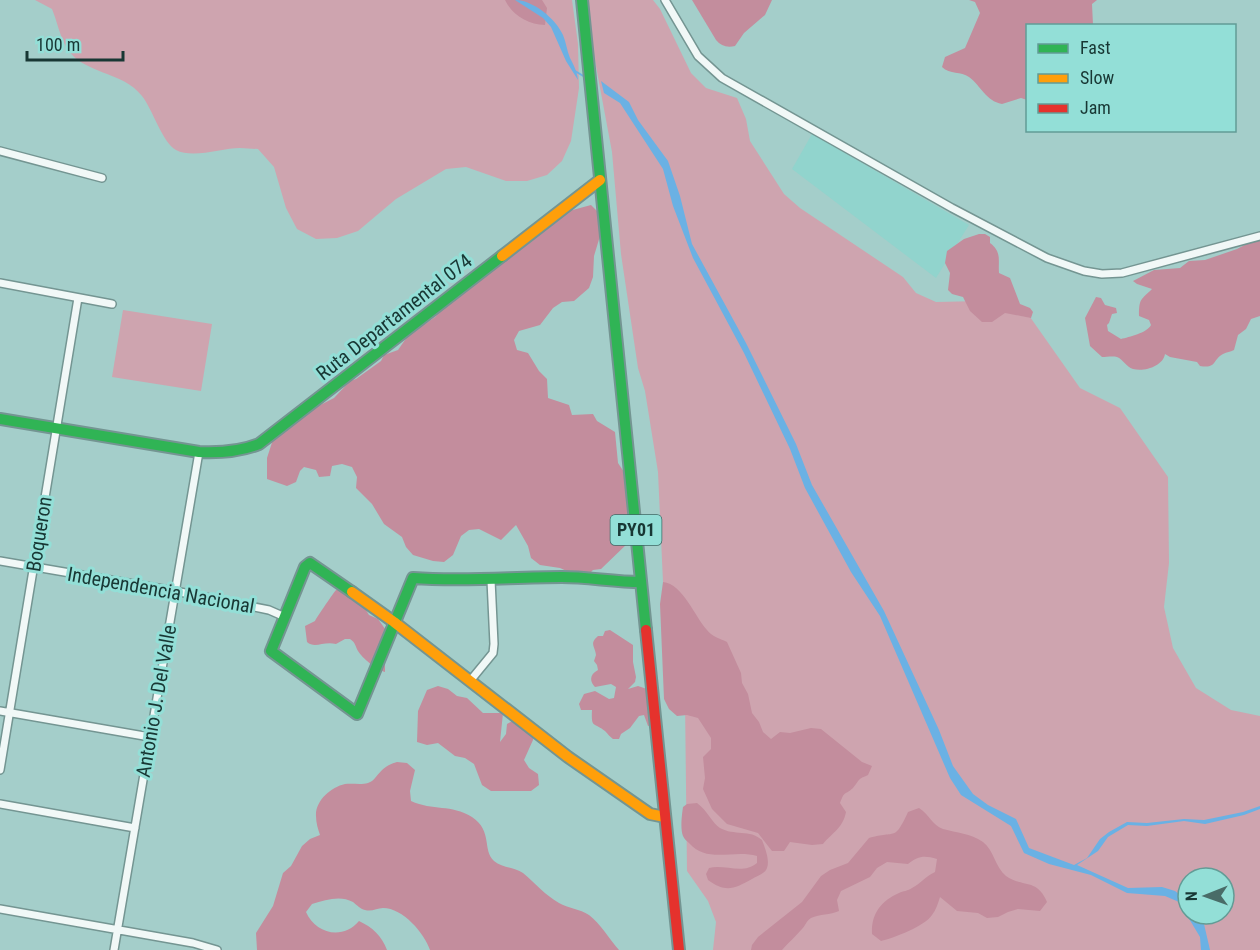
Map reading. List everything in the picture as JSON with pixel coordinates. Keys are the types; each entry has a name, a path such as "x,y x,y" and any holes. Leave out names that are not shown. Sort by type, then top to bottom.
{"main road":[{"name":"PY01","path":"582,0 679,950"},
{"name":"Ruta Departamental 074","path":"0,419 200,452 230,453 260,444 600,180"},
{"path":"641,582 611,582 564,577 453,582 413,578 394,622 357,714 271,651 305,567 310,563 394,622 568,757 650,814 665,817"}],"street":[{"path":"665,0 698,56 722,78 952,208 1066,266 1102,274 1122,273 1260,236"},
{"path":"0,151 102,178"},
{"path":"0,283 112,304"},
{"name":"Boqueron","path":"0,770 78,298"},
{"name":"Antonio J. Del Valle","path":"114,950 200,452"},
{"name":"Independencia Nacional","path":"0,561 175,591 269,610 285,617"},
{"path":"470,681 493,653 491,580"},
{"path":"0,711 150,737"},
{"path":"0,804 135,828"},
{"path":"0,909 118,929 217,950"}],"shaded area":[{"path":"35,0 572,0 578,44 579,88 571,141 562,161 547,175 527,181 506,181 466,167 446,169 396,199 358,231 337,238 316,239 297,229 286,208 274,167 258,149 233,148 191,153 176,150 166,140 142,96 124,82 74,57 60,34 52,9"},
{"path":"505,0 542,0 547,8 545,25 522,18 512,11"},
{"path":"515,0 536,7 560,29 578,80 566,61 551,27 543,18"},
{"path":"587,0 653,0 660,9 691,73 706,88 737,98 746,119 750,141 784,194 800,208 903,277 916,293 936,302 981,301 1023,307 1080,388 1120,408 1168,477 1169,563 1164,607 1173,648 1196,688 1231,710 1260,716 1260,950 713,950 716,922 708,901 687,871 685,700 663,582 658,472 645,391 638,368 621,254 612,152 587,18"},
{"path":"692,0 772,0 765,15 744,33 735,46 729,47 716,40"},
{"path":"969,0 1097,0 1092,4 1093,24 1026,24 1026,100 1021,98 1002,104 988,97 969,77 942,67 945,57 965,48 980,13 975,2"},
{"path":"601,81 629,102 638,120 668,161 680,196 692,244 746,343 796,444 812,485 884,611 939,730 953,766 973,794 988,805 1016,819 1029,848 1074,865 1087,858 1100,839 1127,822 1204,820 1260,806 1260,809 1244,815 1205,824 1184,821 1147,826 1128,825 1108,837 1098,851 1077,865 1128,888 1162,887 1175,891 1176,901 1165,896 1127,893 1091,875 1049,864 1024,853 1011,826 961,795 950,778 880,616 851,572 805,488 790,449 744,353 693,258 673,206 663,169 620,103 604,93"},
{"path":"812,134 969,225 936,278 792,169"},
{"path":"591,205 599,213 600,236 589,288 574,301 562,302 553,308 540,325 519,331 514,340 517,350 528,353 547,379 548,398 569,405 572,415 593,414 597,421 615,432 618,463 624,472 635,509 629,542 601,569 593,570 580,577 560,568 540,565 531,558 528,546 516,525 501,540 479,529 469,530 461,536 453,555 444,562 433,561 413,555 406,547 402,537 384,524 372,504 356,488 357,477 352,467 342,464 332,466 330,476 319,477 316,470 304,467 296,482 287,486 267,479 267,458 277,427 334,398 350,381 381,361 384,355 398,350 414,327 425,324 435,317 445,305 487,271 498,267 521,241 569,211"},
{"path":"979,234 990,237 990,243 998,253 999,273 1010,278 1020,304 1030,308 1033,312 1031,318 1005,313 992,322 982,322 970,311 963,297 952,294 948,290 950,273 945,263 947,251 964,239"},
{"path":"1260,237 1260,316 1251,319 1246,329 1238,335 1234,350 1220,356 1212,365 1200,366 1197,362 1165,354 1161,362 1153,367 1143,370 1133,369 1117,357 1102,357 1090,346 1085,318 1096,297 1101,298 1105,305 1116,308 1117,313 1112,314 1107,325 1108,331 1121,339 1138,334 1151,325 1149,320 1139,316 1139,306 1141,300 1152,289 1133,281 1154,270 1180,268 1189,261 1205,260 1237,249"},
{"path":"123,310 212,324 201,391 112,377"},
{"path":"663,582 670,584 683,595 709,632 727,642 741,673 752,713 763,732 771,739 780,732 821,729 862,762 872,766 868,775 860,779 843,796 840,803 846,812 845,817 840,826 823,844 790,842 784,851 772,851 758,833 727,824 712,809 703,789 705,778 703,757 711,749 711,738 698,718 687,715 677,716 669,709 664,699 660,604"},
{"path":"336,590 342,590 363,605 369,615 378,619 388,633 383,661 385,672 366,660 350,639 336,644 313,645 307,642 305,626 315,621"},
{"path":"610,630 633,645 636,677 635,682 628,689 638,686 647,689 653,725 648,726 644,715 639,716 619,739 613,739 594,724 592,710 581,710 579,704 584,694 595,691 609,699 614,698 616,687 611,684 595,687 591,680 593,674 598,670 594,661 596,655 594,641 598,636 603,636 605,631"},
{"path":"438,686 448,689 457,696 467,698 483,713 503,713 500,742 506,734 507,724 517,718 534,729 533,740 524,760 529,768 538,774 539,785 531,791 491,791 482,785 474,764 465,758 455,756 438,743 427,745 417,742 418,711 427,690"},
{"path":"397,762 407,763 415,770 410,791 411,801 427,806 457,810 472,817 483,828 490,857 494,861 523,873 559,903 589,915 619,950 430,950 418,929 398,912 383,908 365,910 353,902 338,899 312,904 306,912 316,925 330,932 345,931 359,921 376,932 387,950 257,950 256,933 273,906 283,873 291,866 302,846 310,839 320,835 316,810 321,800 329,791 340,786 365,784 371,781 386,767"},
{"path":"697,803 720,828 752,835 762,840 768,861 764,872 730,888 720,887 708,880 706,874 709,868 746,868 757,863 757,856 704,853 689,843 682,833 683,807"},
{"path":"919,808 939,827 968,835 987,845 1006,876 1034,886 1043,894 1047,902 1040,911 1018,909 998,917 987,918 978,913 957,911 940,897 933,913 923,923 881,941 872,934 873,920 878,909 893,896 910,889 935,872 937,859 921,857 908,864 887,862 877,868 870,877 841,891 837,900 839,911 808,920 800,932 782,950 751,950 758,937 802,902 821,876 848,863 869,838 897,831 908,812"},
{"path":"1193,926 1204,926 1210,950 1201,950 1200,937"}],"waterway":[{"path":"575,71 585,77"}],"traffic: fast":[{"path":"582,0 646,630"},
{"path":"0,419 199,452 229,451 252,447 259,444 502,256"},
{"path":"352,592 310,563 305,567 271,651 357,714 413,578 562,577 641,582"}],"traffic: slow":[{"path":"502,256 600,180"},
{"path":"352,592 568,757 650,814 665,817"}],"traffic: jam":[{"path":"646,630 679,950"}]}
